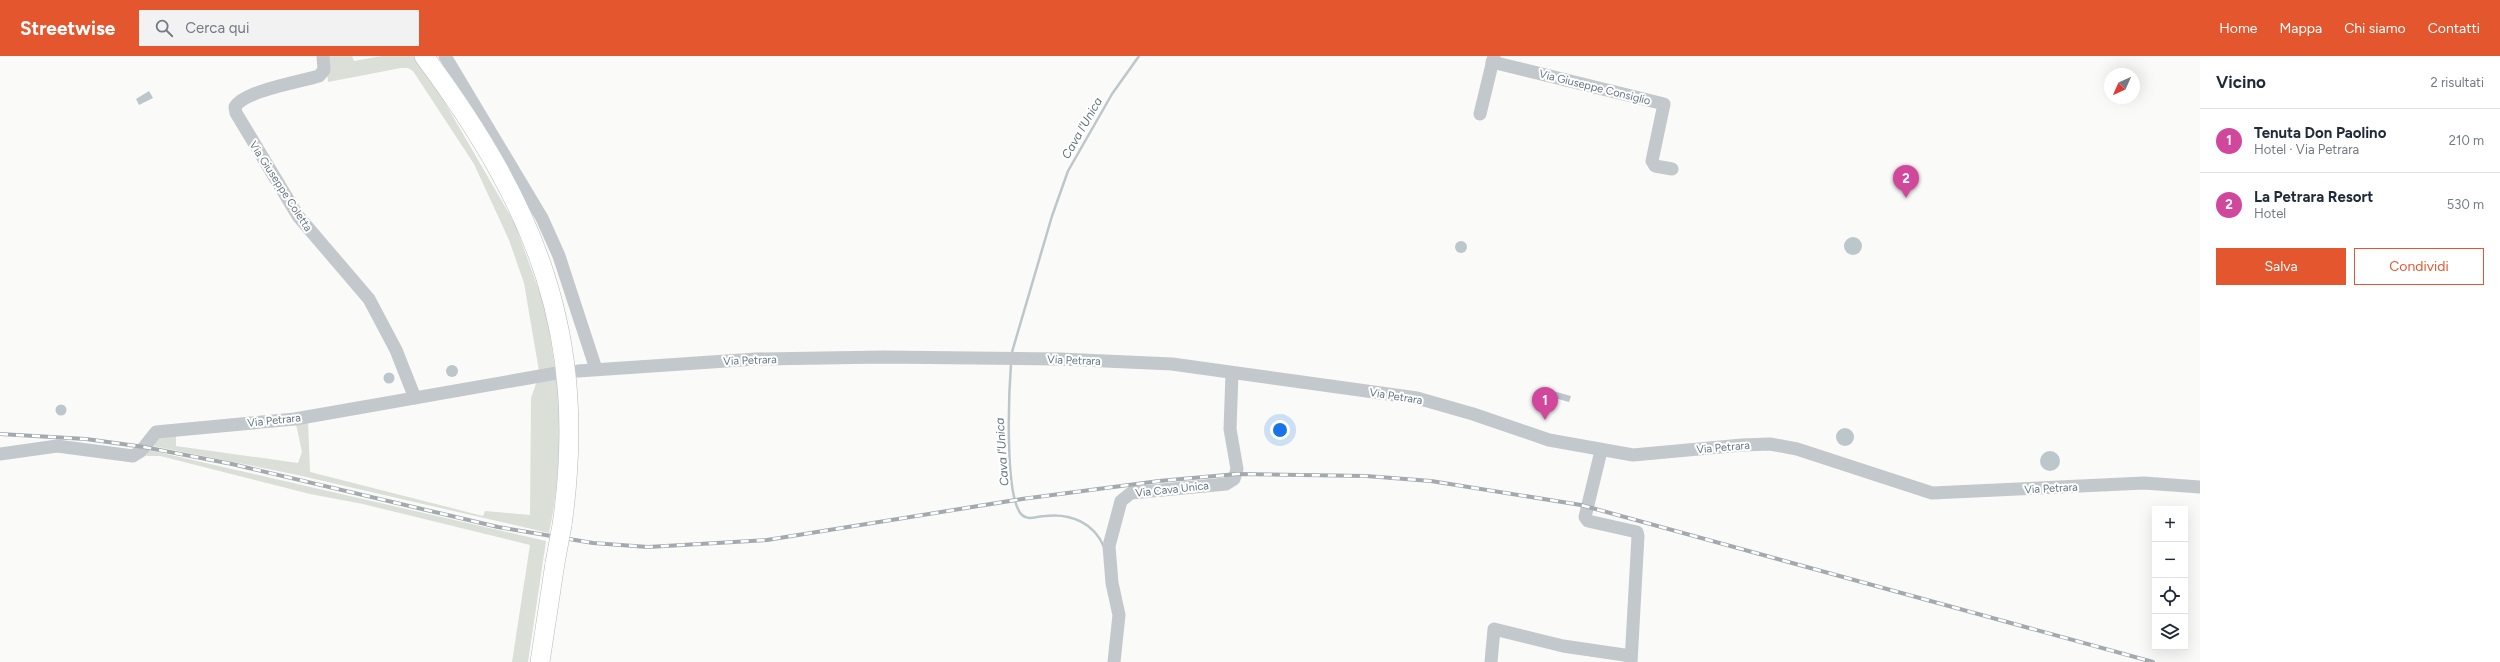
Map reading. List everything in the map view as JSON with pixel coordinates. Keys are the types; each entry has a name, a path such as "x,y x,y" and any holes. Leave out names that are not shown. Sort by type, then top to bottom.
{"highway":[{"path":"424,56 439,76 503,178 520,210 541,259 552,295 563,344 569,404 569,459 562,525 539,656"},
{"path":"429,56 439,76"}],"street":[{"name":"Via Giuseppe Coletta","path":"323,56 324,70 319,76 257,93 238,103 235,107 236,113 298,216 369,299 396,350 415,398"},
{"path":"445,56 542,218 559,256 596,368"},
{"path":"1480,114 1493,59"},
{"name":"Via Giuseppe Consiglio","path":"1493,59 1664,104 1652,161 1655,166 1672,169"},
{"name":"Via Petrara","path":"578,371 596,368 756,359 884,357 1060,359 1172,364 1232,374 1417,398 1473,414 1548,440 1601,451 1633,455 1742,445 1770,444 1797,449 1932,493 2144,483 2200,488"},
{"name":"Via Petrara","path":"0,454 57,446 133,456 141,451 156,432 294,419 557,373"},
{"name":"Via Cava Unica","path":"1114,662 1119,616 1112,583 1109,546 1121,501 1131,493 1226,484 1234,479 1238,469 1230,429 1232,374"},
{"path":"1490,662 1494,629 1563,646 1631,659 1637,532 1588,521 1585,517 1601,451"}],"shaded area":[{"path":"326,56 352,56 354,61 382,56 418,56 515,224 546,310 555,369 539,371 524,283 509,240 474,164 413,71 408,68 401,68 328,82"},
{"path":"149,91 153,98 139,105 136,99"},
{"path":"1853,237 1859,240 1862,246 1859,252 1853,255 1847,252 1844,246 1847,240"},
{"path":"1463,241 1466,242 1466,252 1459,253 1456,252 1455,245 1456,242"},
{"path":"454,365 457,366 457,376 450,377 447,376 446,369 447,366"},
{"path":"389,372 393,374 395,378 393,382 389,384 385,382 383,378 385,374"},
{"path":"558,379 559,456 553,514 549,533 293,474 148,445 153,439 176,434 176,446 298,463 302,452 296,424 308,421 310,472 483,516 485,511 530,515 531,398 537,381"},
{"path":"1553,391 1571,396 1569,402 1551,397"},
{"path":"61,404 65,406 67,410 65,414 61,416 57,414 55,410 57,406"},
{"path":"1845,428 1851,431 1854,437 1851,443 1845,446 1839,443 1836,437 1839,431"},
{"path":"149,450 546,541 528,662 512,662 530,545 363,504 310,494 160,456 146,456"},
{"path":"2050,451 2057,454 2060,461 2057,468 2050,471 2043,468 2040,461 2043,454"}],"waterway":[{"name":"Cava l'Unica","path":"1012,352 1052,216 1068,171 1112,94 1139,56"},
{"name":"Cava l'Unica","path":"1011,364 1009,443 1012,488 1016,505 1022,515 1027,518 1055,515 1080,521 1094,532 1104,547"}],"railway":[{"path":"0,434 86,439 144,447 232,464 498,527 593,543 648,547 767,540 1022,499 1159,481 1237,474 1366,476 1431,481 1581,505 2153,662"}],"place":[{"name":"La Petrara Resort","path":"1906,198"},
{"name":"Tenuta Don Paolino","path":"1545,420"}]}
